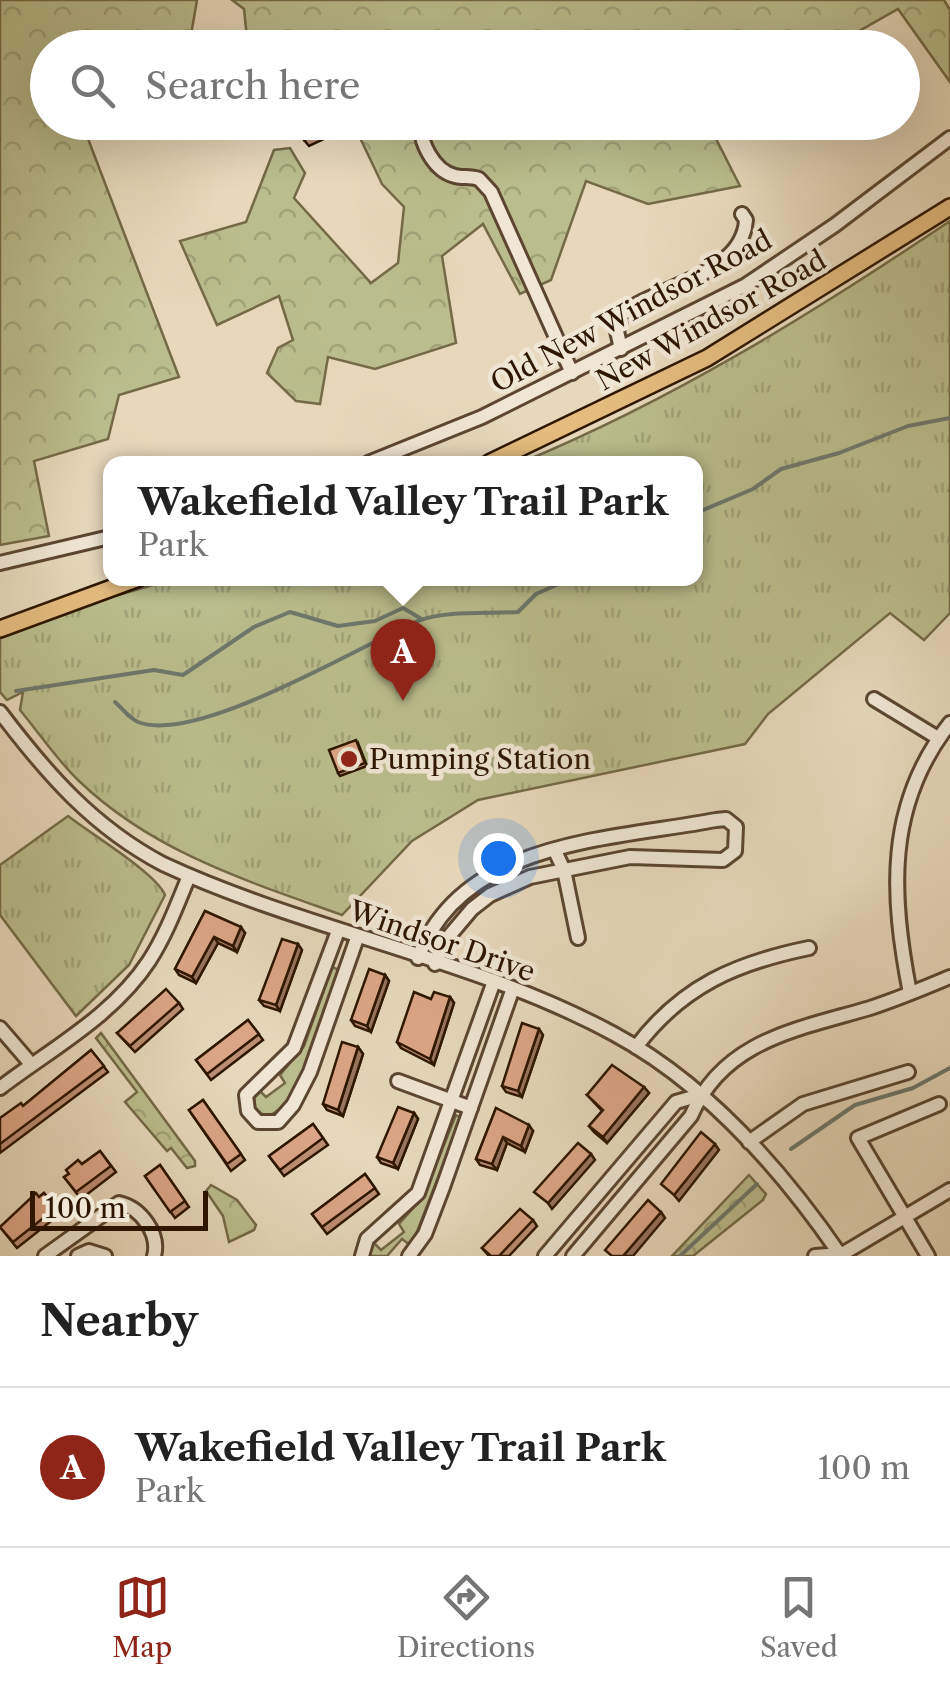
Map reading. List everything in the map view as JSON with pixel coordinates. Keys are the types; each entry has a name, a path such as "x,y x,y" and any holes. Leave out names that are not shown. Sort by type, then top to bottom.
{"main road":[{"name":"New Windsor Road","path":"505,456 721,350 950,207"},
{"path":"0,629 117,586"}],"street":[{"name":"Old New Windsor Road","path":"387,456 482,417 760,276 950,138"},
{"path":"421,140 435,160 455,177 479,179 491,192 572,373"},
{"path":"621,349 617,330 622,314 720,262 743,238 746,220 742,214"},
{"path":"0,562 103,538"},
{"path":"874,698 938,738"},
{"name":"Windsor Drive","path":"0,712 57,783 98,822 142,853 190,876 512,991 636,1047 700,1095 749,1142 840,1255"},
{"path":"910,994 894,900 898,845 919,774 950,722"},
{"path":"418,958 435,920 465,888 499,867 555,851 716,820 726,819 736,827 735,851 723,860 650,855 530,878 490,895 459,922 435,964"},
{"path":"555,851 564,870 578,938"},
{"path":"0,1088 100,1014 134,980 159,944 190,876"},
{"path":"338,931 294,1048 246,1095 248,1111 258,1122 278,1122 302,1090 357,938"},
{"path":"636,1047 651,1027 713,978 749,960 809,948"},
{"path":"573,1256 691,1116 700,1095 738,1061 782,1031 910,994 950,977"},
{"path":"362,1256 367,1238 418,1194 492,984"},
{"path":"410,1256 425,1234 512,991"},
{"path":"0,1028 31,1064"},
{"path":"749,1142 803,1104 908,1072"},
{"path":"398,1081 471,1108"},
{"path":"546,1256 676,1102 700,1095"},
{"path":"928,1256 858,1138 939,1104"},
{"path":"814,1256 840,1255 950,1190"},
{"path":"45,1256 118,1204 136,1211 152,1232 154,1256"},
{"path":"589,1207 604,1221"},
{"path":"78,1256 89,1250 105,1256"}],"green space":[{"path":"0,0 197,0 192,30 30,30 30,140 88,140 179,377 119,395 108,439 34,461 49,536 0,545"},
{"path":"232,0 944,0 950,10 950,82 920,40 920,30 913,30 898,9 861,30 246,30 244,9"},
{"path":"361,140 717,140 740,186 648,204 586,181 551,280 520,294 483,224 442,256 456,343 375,369 328,357 320,404 296,401 267,373 278,348 293,340 279,296 217,325 180,241 246,222 274,150 290,148 305,173 294,198 371,283 398,263 404,207 382,184"},
{"path":"950,221 950,613 924,640 890,613 768,714 745,744 478,800 412,841 342,915 203,862 138,827 108,806 63,764 20,710 23,692 7,700 0,692 0,638 97,601 150,586 703,586 703,456 536,456 687,383 847,289"},
{"path":"68,816 136,865 165,895 129,965 76,1016 0,915 0,865"},
{"path":"332,967 339,970 301,1078 277,1111 264,1116 255,1108 254,1095 259,1090 266,1097 285,1083 280,1075 304,1046"},
{"path":"101,1033 195,1166 187,1168 171,1148 167,1151 125,1102 137,1092 96,1038"},
{"path":"456,1115 461,1118 415,1237 410,1245 402,1239 387,1256 368,1256 374,1243 381,1250 404,1232 399,1224 423,1197"},
{"path":"749,1175 766,1194 763,1200 693,1256 672,1256"},
{"path":"211,1185 237,1200 256,1225 254,1230 229,1242 223,1216 206,1191"}],"building":[{"name":"Pumping Station","path":"356,740 365,763 338,773 329,750"},
{"path":"205,911 241,927 233,946 214,937 192,977 175,969"},
{"path":"282,939 298,944 276,1005 259,1000"},
{"path":"369,969 385,975 367,1026 351,1020"},
{"path":"166,989 179,1003 130,1046 117,1033"},
{"path":"414,992 431,999 434,992 450,997 430,1059 397,1042"},
{"path":"248,1020 259,1034 207,1074 196,1060"},
{"path":"522,1023 539,1029 518,1091 502,1086"},
{"path":"342,1042 358,1047 338,1110 323,1104"},
{"path":"91,1050 104,1066 0,1144 0,1118 21,1103 23,1106"},
{"path":"612,1065 644,1087 603,1137 589,1126 603,1110 587,1095"},
{"path":"203,1100 241,1154 227,1164 189,1110"},
{"path":"398,1107 414,1113 393,1163 377,1157"},
{"path":"496,1108 529,1125 521,1146 503,1137 492,1164 476,1159"},
{"path":"313,1124 323,1138 280,1170 269,1156"},
{"path":"701,1132 715,1144 674,1195 661,1184"},
{"path":"578,1143 591,1154 548,1203 534,1192"},
{"path":"100,1151 111,1166 76,1192 64,1177 69,1174 66,1170"},
{"path":"160,1165 185,1201 170,1212 145,1176"},
{"path":"365,1174 375,1188 322,1227 312,1214"},
{"path":"36,1193 39,1197 44,1193 56,1208 13,1242 0,1227"},
{"path":"648,1200 661,1212 623,1256 612,1256 605,1250"},
{"path":"520,1209 533,1220 499,1256 491,1256 482,1248"}],"waterway":[{"path":"703,510 753,489 781,469 839,453 908,426 950,418"},
{"path":"115,702 138,722 165,725 198,719 278,690 418,621 454,614 518,612 536,594 554,586"},
{"path":"16,691 154,670 183,675 254,627 290,612 338,626 375,621 403,608 420,618"},
{"path":"791,1149 855,1105 913,1088 950,1068"},
{"path":"680,1256 757,1184"}],"place":[{"name":"Wakefield Valley Trail Park","path":"403,701"},
{"name":"Pumping Station","path":"349,759"}]}
